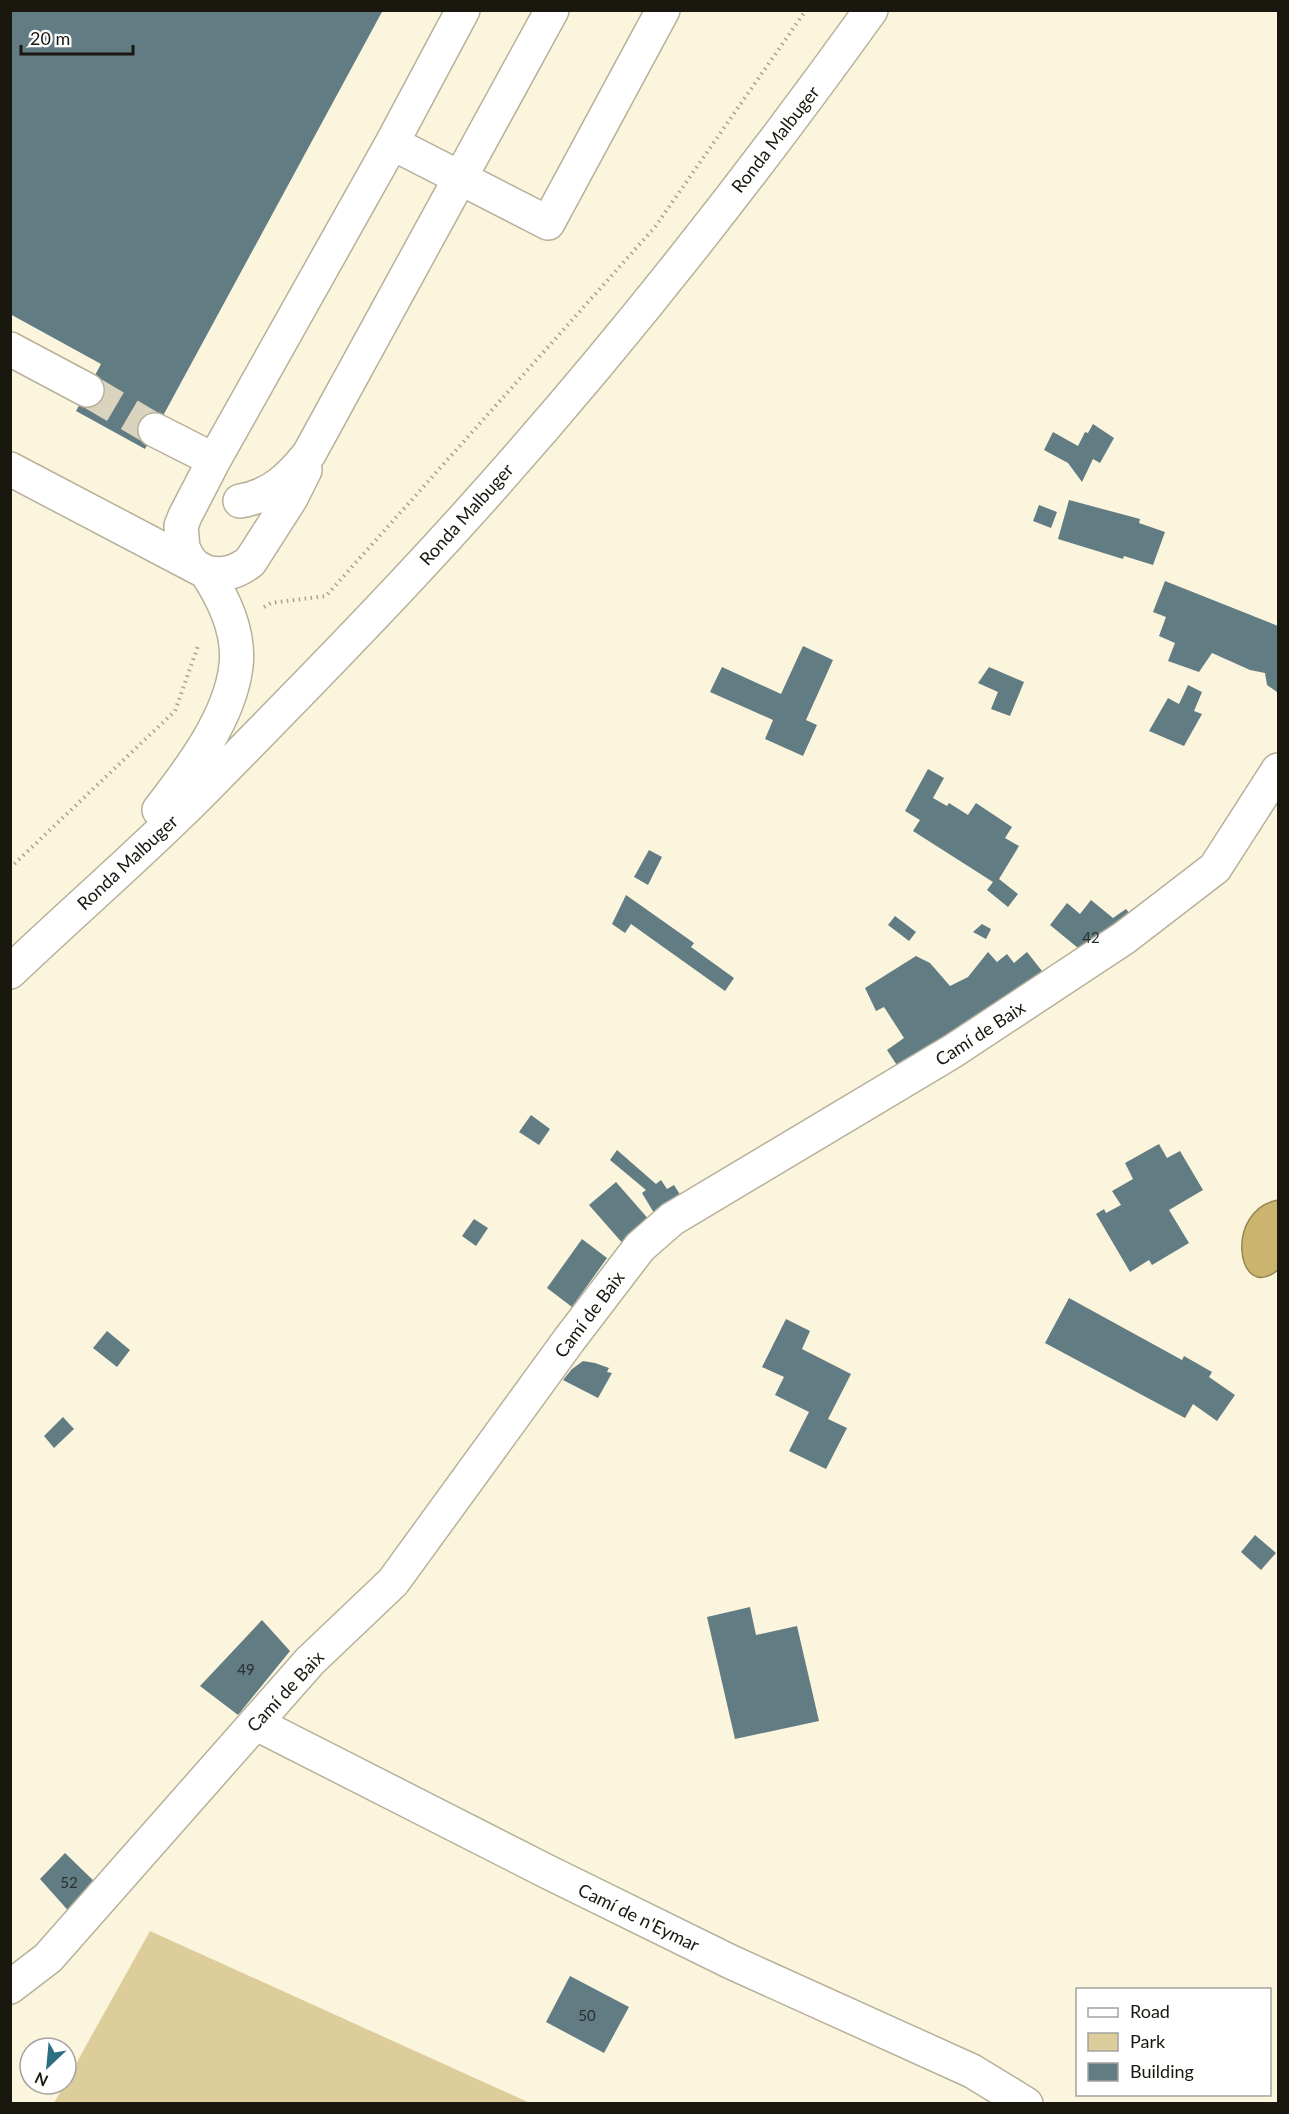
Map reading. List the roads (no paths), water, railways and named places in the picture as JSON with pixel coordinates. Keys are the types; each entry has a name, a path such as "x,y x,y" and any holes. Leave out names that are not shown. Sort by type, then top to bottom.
{"street":[{"path":"78,909 189,770 218,721 230,691 236,666 231,621 225,603 201,569 188,558 183,548 181,526 185,516 214,460 392,143 463,10"},
{"path":"10,470 201,569 229,574 240,570 250,562 291,498 321,436 552,10"},
{"path":"392,143 548,223 663,10"},
{"name":"Ronda Malbuger","path":"10,972 206,787 400,587 509,467 599,364 691,248 871,10"},
{"path":"10,349 87,390"},
{"path":"155,430 214,460"},
{"path":"240,501 256,498 287,480 321,436"},
{"path":"185,516 192,507 210,496 230,496 240,501 249,508 260,529 260,541 256,552"},
{"name":"Camí de Baix","path":"10,1987 48,1958 310,1661 393,1582 569,1340 640,1247 672,1219 953,1051 1124,938 1215,868 1278,770"},
{"name":"Camí de n'Eymar","path":"255,1723 731,1962 972,2071 1026,2103"}],"tunnel":[{"path":"87,390 155,430"}]}
